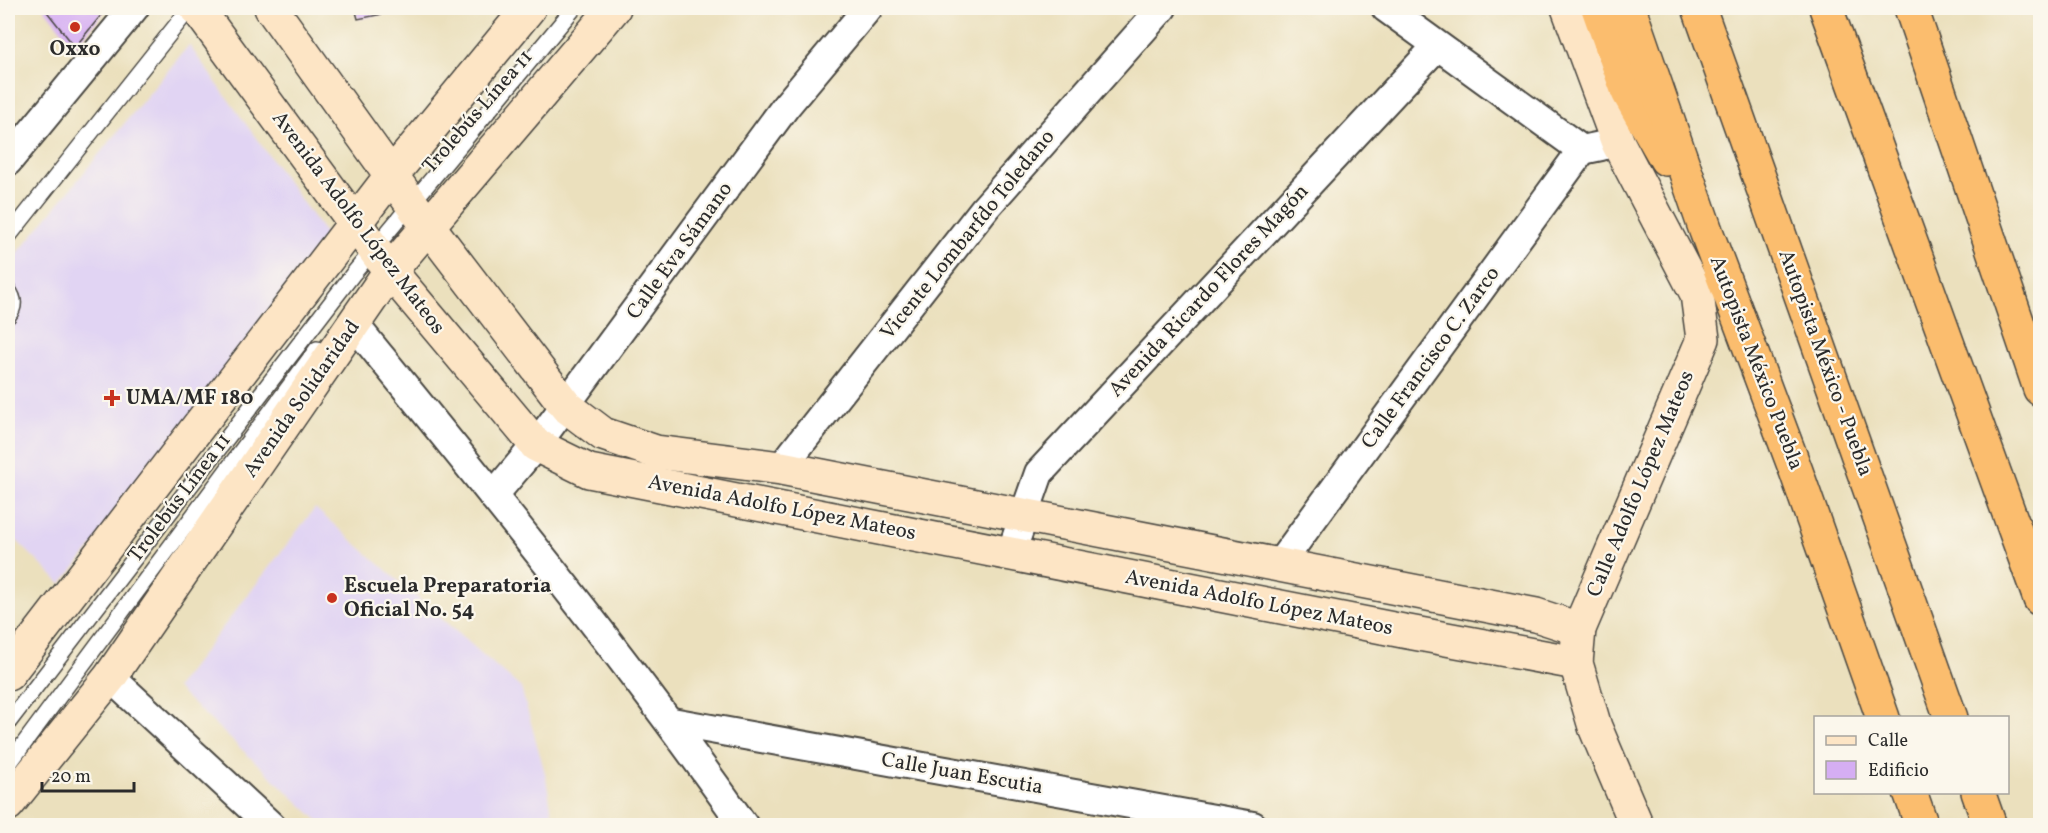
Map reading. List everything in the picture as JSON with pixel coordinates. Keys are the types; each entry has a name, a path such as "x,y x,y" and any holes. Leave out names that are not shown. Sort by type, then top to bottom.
{"highway":[{"path":"1598,8 1628,92 1706,231"},
{"name":"Autopista México Puebla","path":"1629,8 1706,231 1796,471 1883,716"},
{"name":"Autopista México - Puebla","path":"1700,8 1951,716"},
{"path":"1826,8 2040,599"},
{"path":"1911,8 2040,389"},
{"path":"1911,794 1922,825"},
{"path":"1979,794 1989,825"}],"main road":[{"name":"Avenida Adolfo López Mateos","path":"197,8 375,251 536,445 589,471 1403,632 1576,663"},
{"name":"Avenida Adolfo López Mateos","path":"271,8 420,215 566,406 603,434 656,452 781,468 1536,615 1579,629"},
{"name":"Avenida Solidaridad","path":"8,804 110,676 354,324 375,251 392,176 529,8"},
{"name":"Avenida Solidaridad","path":"8,674 375,251 420,215 614,8"},
{"path":"1568,8 1618,143"},
{"name":"Calle Adolfo López Mateos","path":"1579,629 1703,339 1697,294 1618,143"},
{"path":"1579,629 1576,663 1595,726 1637,825"}],"street":[{"path":"12,144 134,8"},
{"name":"Calle Eva Sámano","path":"493,496 566,406 786,106 868,8"},
{"name":"Vicente Lombarfdo Toledano","path":"781,468 985,208 1162,8"},
{"path":"1386,8 1582,150 1618,143"},
{"name":"Avenida Ricardo Flores Magón","path":"1011,553 1022,515 1039,473 1437,45"},
{"name":"Calle Francisco C. Zarco","path":"1279,565 1582,150"},
{"path":"354,324 672,722 744,825"},
{"path":"110,676 271,825"},
{"name":"Calle Juan Escutia","path":"672,722 1253,825"}],"lane":[{"path":"8,237 190,8"},
{"name":"Trolebús Línea 11","path":"420,215 574,8"},
{"name":"Trolebús Línea 11","path":"420,215 596,8"},
{"name":"Trolebús Línea 11","path":"8,723 375,251"},
{"name":"Trolebús Línea 11","path":"8,765 375,251"},
{"path":"8,290 13,296 14,306 8,316"}],"shaded area":[{"name":"UMA/MF 180","path":"189,45 339,253 61,584 8,532 8,265"},
{"name":"Escuela Preparatoria Oficial No. 54","path":"315,508 521,688 545,773 554,825 323,825 176,688"}],"building":[{"name":"Oxxo","path":"44,8 107,8 75,47"},
{"path":"355,8 408,8 408,9 358,19"}],"place":[{"name":"Oxxo","path":"75,27"},
{"name":"UMA/MF 180","path":"112,398"},
{"name":"Escuela Preparatoria Oficial No. 54","path":"332,598"}]}
